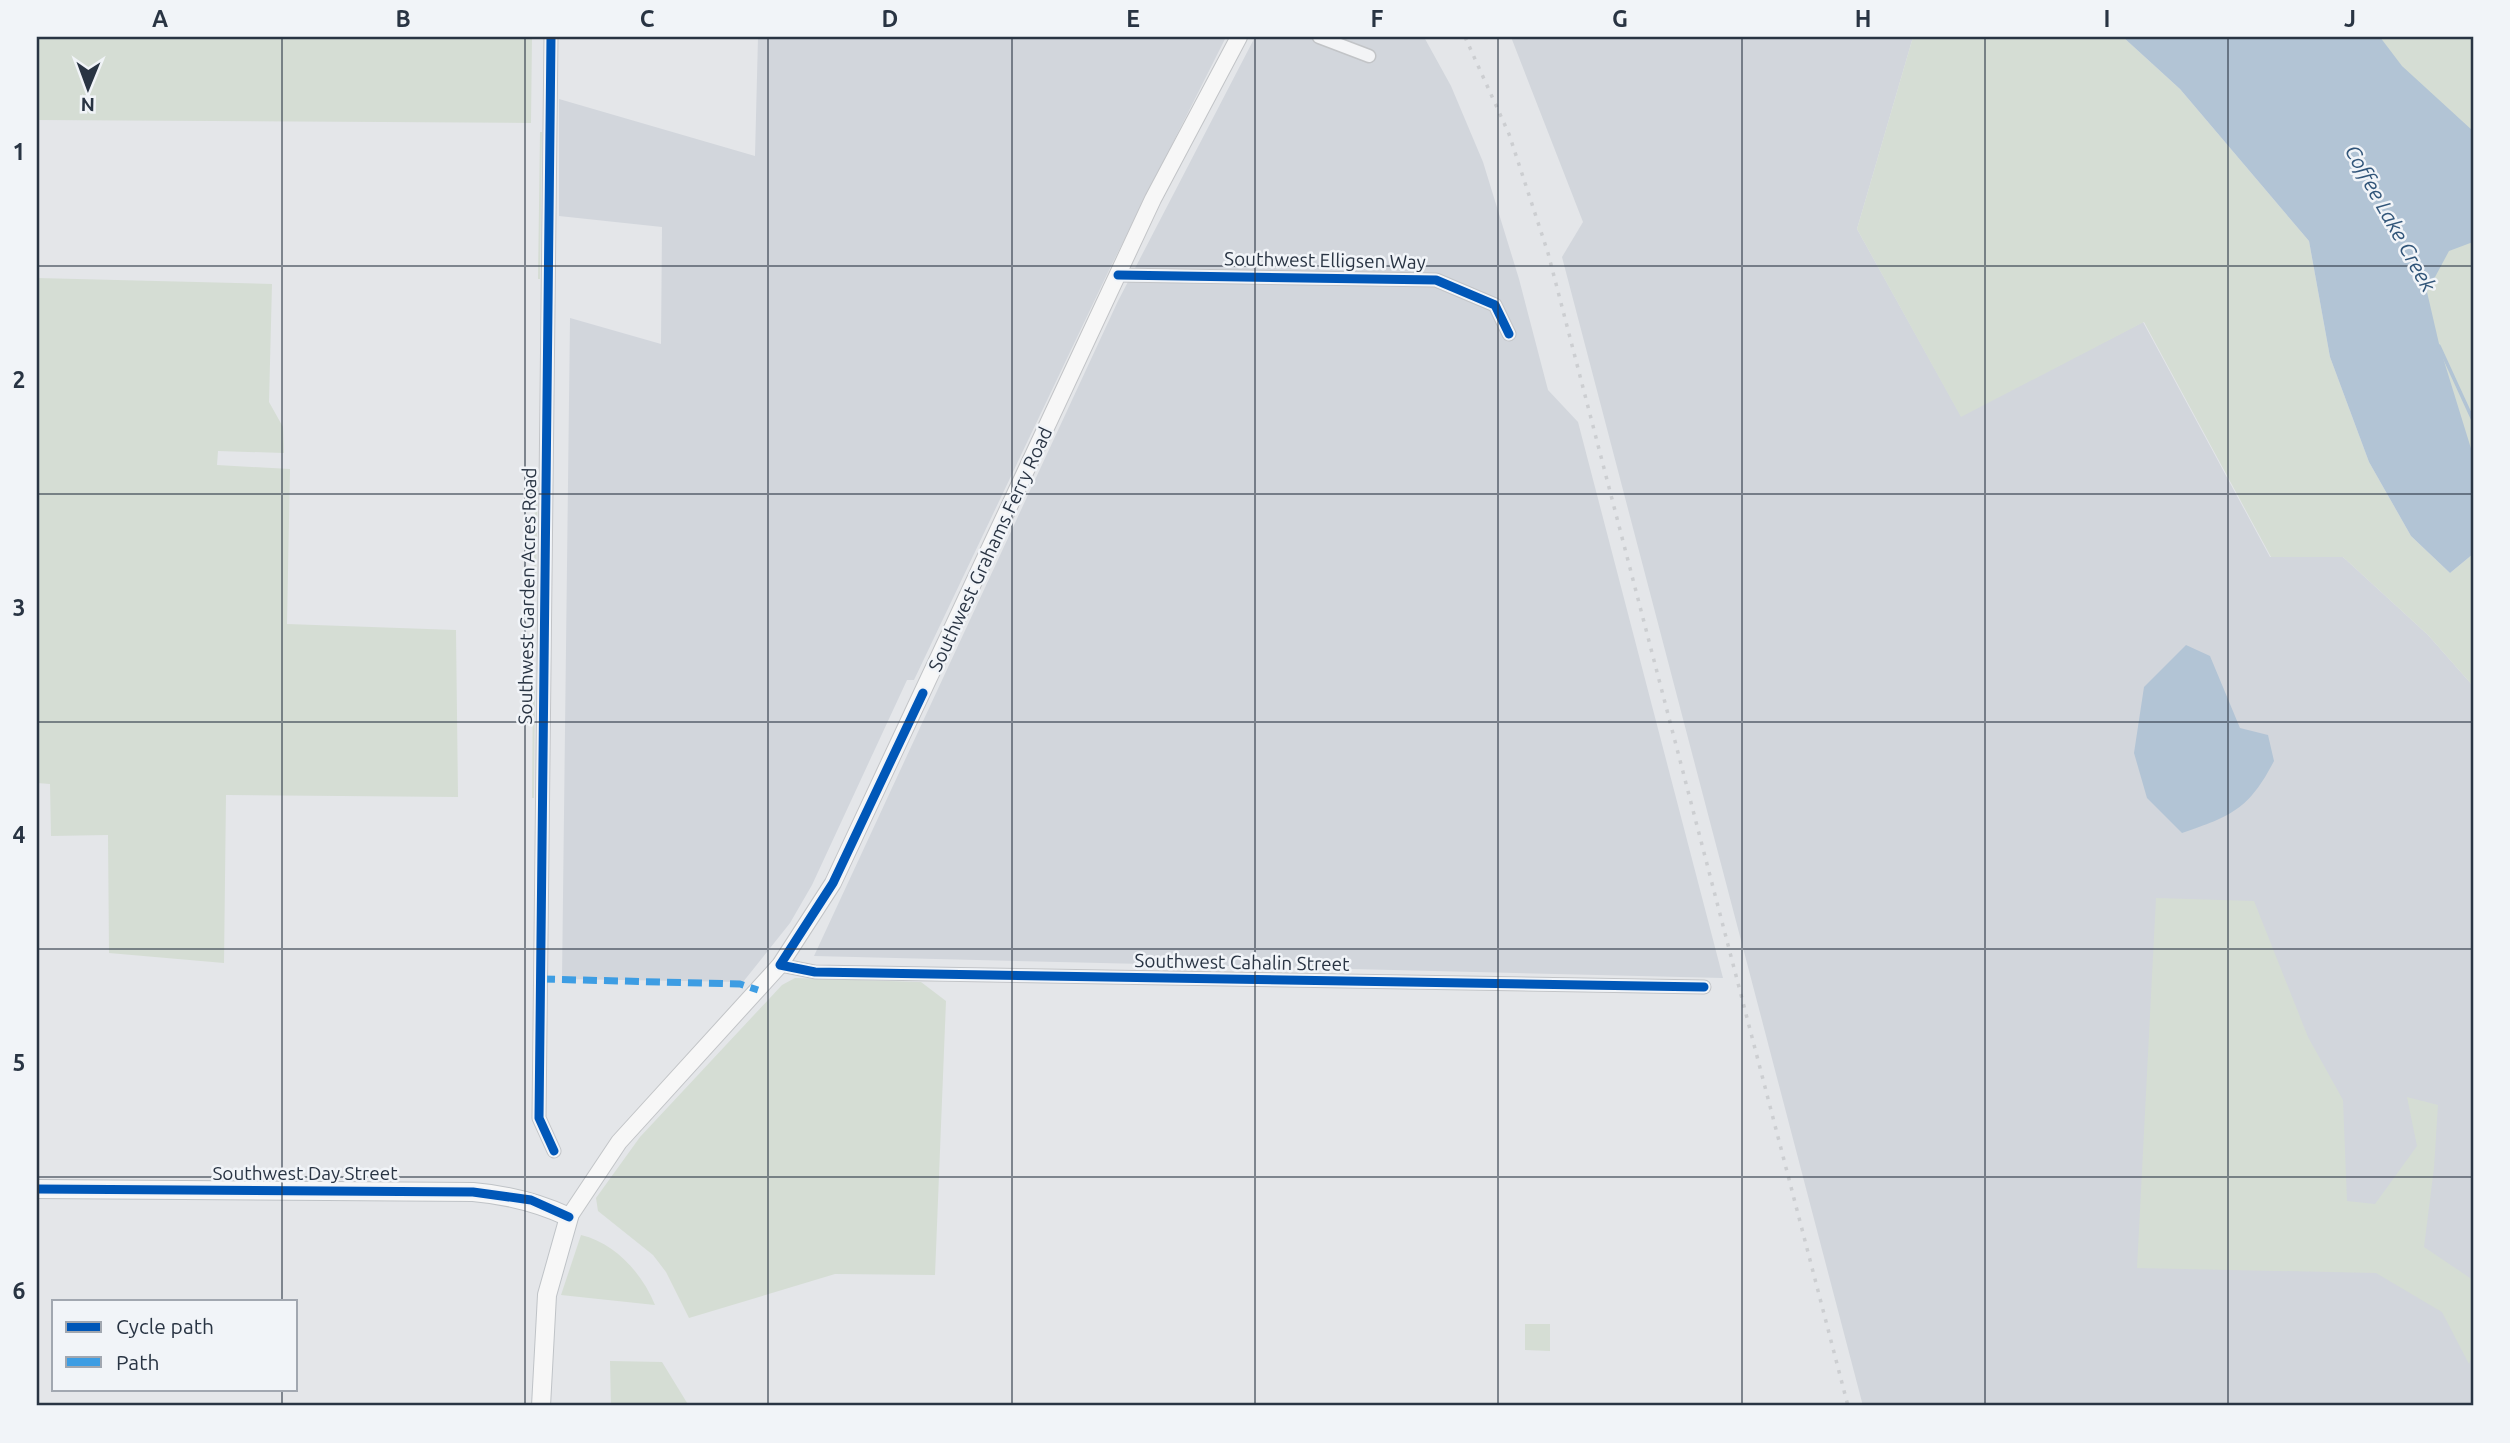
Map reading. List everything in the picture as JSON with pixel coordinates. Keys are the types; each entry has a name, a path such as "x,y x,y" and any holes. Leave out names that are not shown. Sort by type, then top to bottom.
{"main road":[{"name":"Southwest Grahams Ferry Road","path":"541,1406 547,1295 569,1217 619,1142 780,965 817,912 860,828 1118,275 1239,37"},
{"name":"Southwest Day Street","path":"37,1189 473,1192 531,1200 569,1217"}],"street":[{"name":"Southwest Garden Acres Road","path":"551,37 539,1118 544,1136 554,1151"},
{"path":"1318,37 1369,56"},
{"name":"Southwest Elligsen Way","path":"1118,275 1436,280 1494,305 1509,334"},
{"name":"Southwest Cahalin Street","path":"780,965 815,972 1704,987"}],"shaded area":[{"path":"37,37 532,37 531,123 37,120"},
{"path":"758,37 1226,37 1110,268 914,680 907,680 812,885 790,923 743,982 562,979 570,318 661,344 662,227 559,216 559,99 755,156"},
{"path":"1255,37 1424,37 1451,86 1483,162 1519,279 1548,390 1578,422 1723,978 814,956 1118,301"},
{"path":"1511,37 1913,37 1857,229 1961,416 2143,322 2270,557 2343,557 2428,635 2473,686 2473,1406 1863,1406 1562,257 1583,222"},
{"path":"1913,37 2123,37 2180,89 2309,241 2330,357 2369,462 2411,536 2450,573 2473,554 2473,686 2428,635 2343,557 2271,557 2144,322 1961,417 1857,229"},
{"path":"2248,37 2473,37 2473,455 2466,438"},
{"path":"540,132 542,132 538,279"},
{"path":"37,278 272,284 269,402 283,427 284,453 218,451 217,465 290,469 287,624 456,630 458,797 226,795 224,963 109,953 108,835 51,836 50,784 37,783"},
{"path":"535,481 538,481 534,579"},
{"path":"533,688 535,688 532,798"},
{"path":"2156,898 2254,901 2308,1037 2343,1100 2347,1201 2375,1204 2417,1146 2407,1097 2438,1105 2434,1168 2424,1247 2473,1280 2473,1354 2469,1364 2442,1312 2376,1273 2137,1268"},
{"path":"795,978 921,982 946,1001 935,1275 835,1274 689,1318 666,1272 653,1255 598,1211 596,1198 640,1137 782,985"},
{"path":"581,1235 605,1245 626,1261 643,1282 655,1305 561,1295"},
{"path":"1525,1324 1550,1324 1550,1351 1525,1350"},
{"path":"610,1361 662,1362 689,1406 611,1406"}],"water":[{"path":"2123,37 2380,37 2402,66 2473,131 2473,242 2449,251 2427,292 2440,348 2473,455 2473,554 2450,573 2411,536 2369,462 2330,357 2309,241 2180,89"},
{"path":"2186,645 2210,656 2240,728 2268,735 2274,761 2256,790 2237,809 2182,833 2147,798 2134,753 2144,687"}],"waterway":[{"name":"Coffee Lake Creek","path":"2439,346 2473,420"}],"railway":[{"path":"1465,37 1509,134 1548,253 1848,1406"}],"marked path":[{"path":"541,979 740,984 758,990"}],"cycle path":[{"path":"551,37 539,1118 554,1151"},
{"path":"1118,275 1436,280 1495,305 1509,334"},
{"path":"923,693 833,883 780,965 815,972 1704,987"},
{"path":"37,1189 473,1192 531,1200 569,1217"}]}
